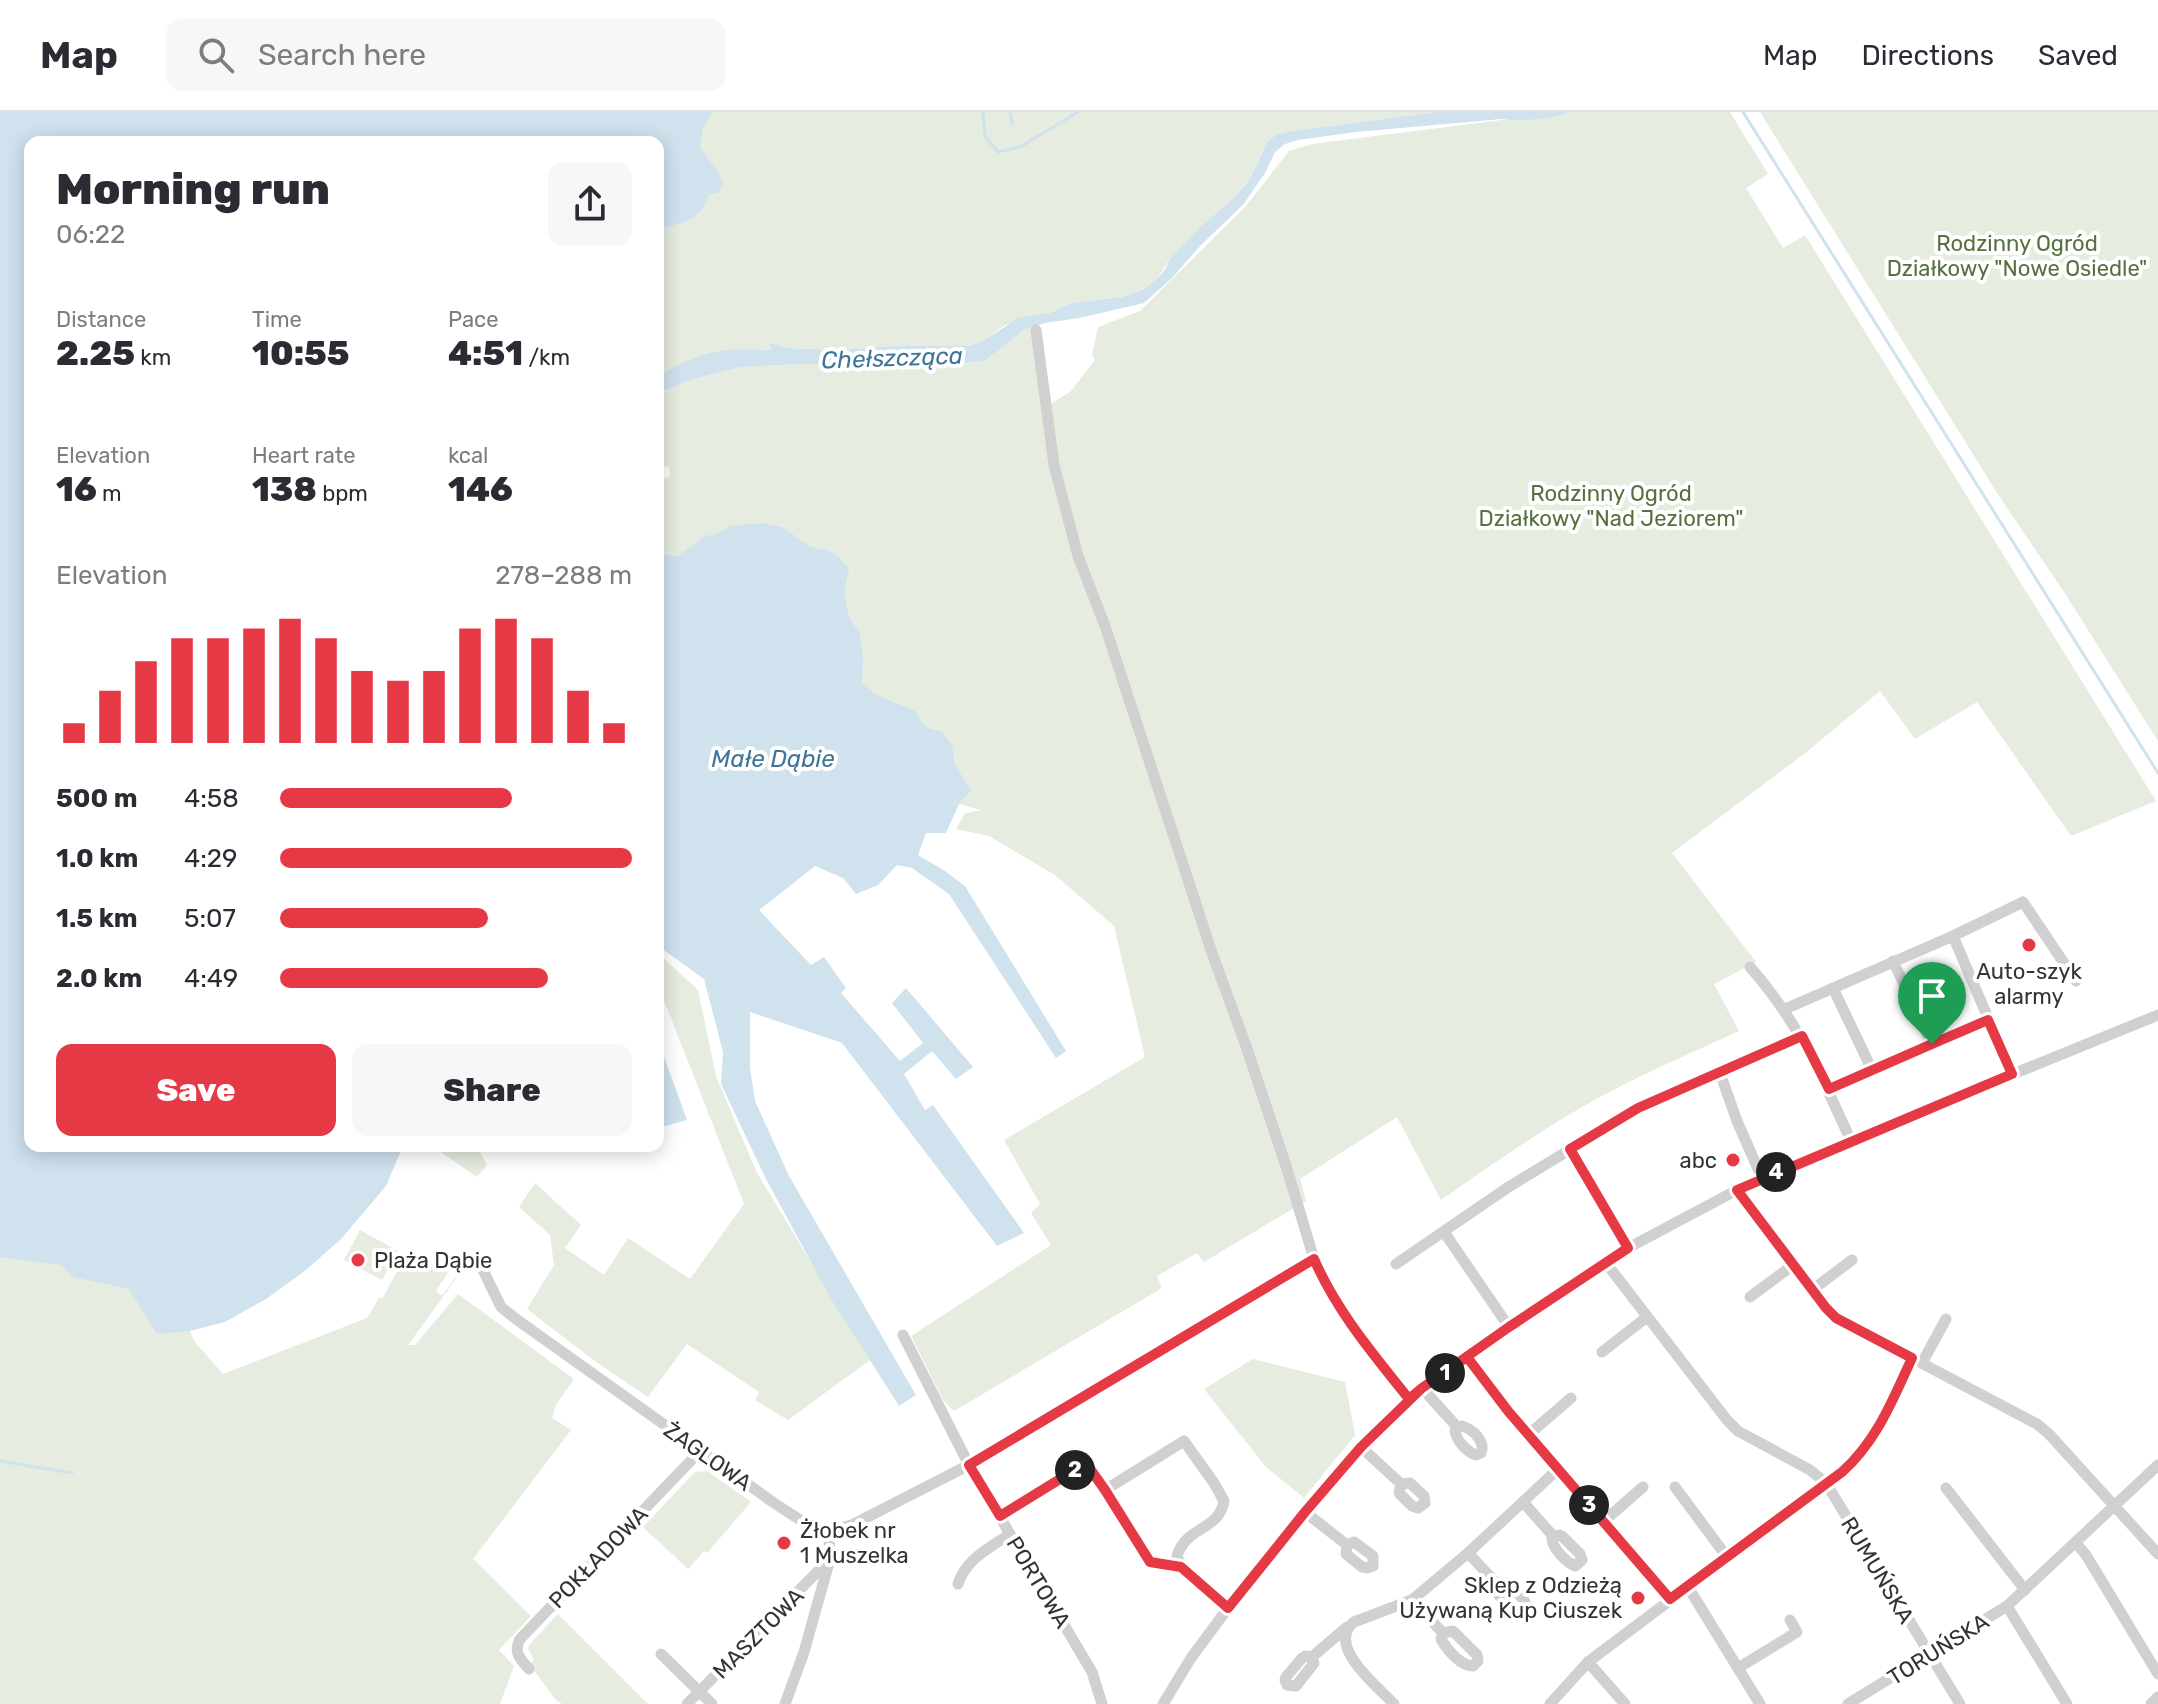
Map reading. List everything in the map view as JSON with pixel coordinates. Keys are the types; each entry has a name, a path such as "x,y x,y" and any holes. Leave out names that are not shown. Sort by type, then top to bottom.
{"street":[{"path":"1036,330 1054,465 1078,556 1105,626 1212,953 1246,1046 1314,1259 1323,1281 1345,1317 1409,1399"},
{"path":"1785,1009 2023,902 2076,981"},
{"path":"1953,936 2012,1074"},
{"path":"1893,961 1932,1044"},
{"path":"1750,967 1785,1009 1802,1036 1851,1141"},
{"path":"1833,988 1872,1070"},
{"path":"1163,1704 1191,1658 1228,1608 1361,1447 1422,1388 1509,1327 1628,1248 1737,1190 2158,1015"},
{"path":"1829,1089 1988,1020"},
{"path":"1396,1264 1507,1188 1638,1108 1802,1036"},
{"path":"1720,1073 1762,1178"},
{"path":"1570,1149 1628,1248"},
{"path":"1737,1190 1836,1318 2037,1424 2158,1554"},
{"path":"1444,1232 1509,1327"},
{"path":"785,1704 804,1652 830,1559 829,1530 854,1524 969,1465 1314,1259"},
{"path":"1812,1290 1852,1260"},
{"name":"RUMUŃSKA","path":"1606,1263 1727,1420 1738,1431 1810,1470 1826,1483 1960,1704"},
{"path":"1750,1297 1793,1265"},
{"name":"ŻAGLOWA","path":"482,1268 501,1307 774,1503 808,1525 829,1530"},
{"path":"1602,1352 1647,1317"},
{"path":"1550,1704 1588,1662 1854,1462 1873,1438 1917,1360 1946,1319"},
{"name":"PORTOWA","path":"903,1335 969,1465 1092,1672 1102,1704"},
{"path":"1467,1357 1557,1470 1670,1599"},
{"path":"1422,1388 1458,1428"},
{"path":"1528,1435 1571,1398"},
{"path":"1105,1490 1184,1441 1224,1501 1220,1516 1184,1540 1177,1556 1181,1567 1228,1608"},
{"path":"1361,1447 1401,1484"},
{"name":"POKŁADOWA","path":"529,1669 518,1655 520,1639 701,1450"},
{"path":"1000,1516 1086,1463 1150,1562 1181,1567"},
{"name":"TORUŃSKA","path":"1848,1704 2007,1606 2158,1465"},
{"path":"1312,1657 1354,1622 1412,1600 1557,1470"},
{"path":"1603,1522 1643,1487"},
{"path":"1675,1487 1727,1557"},
{"path":"1946,1488 2025,1590"},
{"path":"1523,1502 1554,1537"},
{"path":"1305,1512 1347,1545"},
{"path":"958,1584 970,1562 1010,1534"},
{"path":"2076,1543 2158,1674"},
{"path":"1468,1553 1498,1585"},
{"name":"MASZTOWA","path":"687,1704 830,1559"},
{"path":"1688,1587 1760,1704"},
{"path":"1412,1600 1443,1633"},
{"path":"2007,1606 2067,1704"},
{"path":"1738,1668 1797,1632 1790,1620"},
{"path":"1347,1627 1344,1633 1351,1657 1394,1704"},
{"name":"MASZTOWA","path":"661,1654 699,1691"},
{"path":"1588,1662 1625,1704"},
{"path":"699,1691 712,1704"},
{"path":"2151,1704 2158,1697"}],"green space":[{"path":"680,112 1436,112 1276,135 1236,196 1198,229 1169,260 1156,280 1142,290 1122,297 1072,303 1050,313 1005,325 985,340 969,346 841,350 786,348 770,342 773,350 740,349 713,353 664,373 664,191"},
{"name":"Rodzinny Ogród Działkowy \"Nad Jeziorem\"","path":"1566,112 1730,112 1768,174 1746,188 1783,248 1805,235 2156,801 2071,836 1977,702 1915,739 1880,691 1804,754 1672,853 1756,962 1714,984 1739,1031 1584,1106 1441,1200 1397,1117 1300,1179 1306,1201 1204,1262 1197,1253 1157,1276 1162,1288 954,1411 943,1400 911,1336 1051,1245 1031,1213 1040,1204 1004,1140 1145,1057 1114,926 1055,875 989,836 956,829 965,813 981,810 959,804 931,729 915,712 868,709 822,550 799,539 664,619 664,478 670,476 669,468 664,467 664,391 741,367 922,364 938,368 965,364 986,360 1024,330 1031,328 1044,408 1070,392 1095,360 1092,355 1098,327 1140,311 1246,206 1289,151 1312,144"},
{"name":"Rodzinny Ogród Działkowy \"Nowe Osiedle\"","path":"1760,112 2158,112 2158,741 1999,496"},
{"path":"664,959 698,990 716,1076 757,1173 870,1360 788,1420 755,1400 759,1392 687,1344 648,1397 527,1309 554,1265 550,1235 519,1207 535,1183 581,1225 565,1248 604,1275 628,1238 690,1279 744,1204 664,1000"},
{"path":"441,1152 480,1152 487,1165 477,1177"},
{"path":"360,1230 398,1251 382,1280 344,1260"},
{"path":"0,1232 112,1264 190,1331 194,1341 223,1374 367,1318 379,1298 383,1298 409,1248 448,1273 436,1290 439,1294 443,1295 456,1279 408,1345 415,1345 458,1294 574,1379 556,1405 552,1418 571,1430 473,1559 531,1616 499,1650 514,1666 500,1704 0,1704"},
{"path":"1253,1359 1345,1382 1355,1435 1304,1498 1266,1467 1204,1389"},
{"path":"707,1471 751,1502 707,1553 704,1551 688,1569 643,1527 695,1472"},
{"path":"558,1614 648,1704 562,1704 556,1700 530,1665 534,1660 528,1649"}],"water":[{"path":"0,112 712,112 703,128 700,147 723,182 718,193 709,194 696,216 664,227 664,136 24,136 24,1152 400,1152 386,1186 341,1239 266,1299 225,1322 190,1331 157,1334 129,1289 73,1277 61,1265 0,1257"},
{"name":"Chełszcząca","path":"1436,112 1570,112 1536,119 1502,119 1356,132 1285,144 1275,152 1243,205 1144,303 1024,330 986,360 938,368 922,364 741,367 664,391 664,373 713,352 772,350 769,342 786,348 841,350 969,346 985,340 1018,318 1050,313 1072,303 1122,297 1142,290 1156,280 1169,260 1198,229 1236,196 1249,180 1267,143 1276,135"},
{"name":"Małe Dąbie","path":"762,523 782,527 811,547 837,555 849,569 844,592 849,617 859,632 863,654 862,684 877,695 915,711 923,724 941,731 952,745 955,765 971,790 959,804 946,833 926,833 918,855 965,886 1066,1051 1056,1058 949,894 912,868 897,865 878,885 856,894 843,878 815,866 759,910 811,965 824,957 846,988 841,993 900,1061 923,1043 892,1003 906,988 973,1067 956,1079 932,1051 904,1074 925,1110 933,1105 1024,1233 997,1246 842,1043 750,1012 750,1068 755,1101 789,1176 916,1395 899,1406 831,1299 765,1177 721,1084 723,1052 704,979 664,950 664,555 678,556 705,536 717,534 730,526"},
{"path":"664,1057 687,1120 664,1126"}],"waterway":[{"path":"983,112 985,136 998,152 1020,147 1078,112"},
{"path":"1010,112 1012,124"},
{"path":"1743,112 2158,773"},
{"path":"0,1461 72,1473"}],"place":[{"name":"Auto-szyk alarmy","path":"2029,945"},
{"name":"abc","path":"1733,1160"},
{"name":"Plaża Dąbie","path":"358,1260"},
{"name":"Żłobek nr 1 Muszelka","path":"784,1543"},
{"name":"Sklep z Odzieżą Używaną Kup Ciuszek","path":"1638,1598"}],"route":[{"path":"1932,1044 1829,1089 1802,1036 1638,1108 1570,1149 1628,1248 1509,1327 1422,1388 1409,1399 1345,1317 1323,1281 1314,1259 969,1465 1000,1516 1086,1463 1146,1558 1150,1562 1181,1567 1228,1608 1266,1558 1361,1447 1422,1388 1467,1357 1557,1470 1670,1599 1854,1462 1873,1438 1890,1406 1912,1358 1836,1318 1737,1190 2012,1074 1988,1020 1932,1044"}]}
